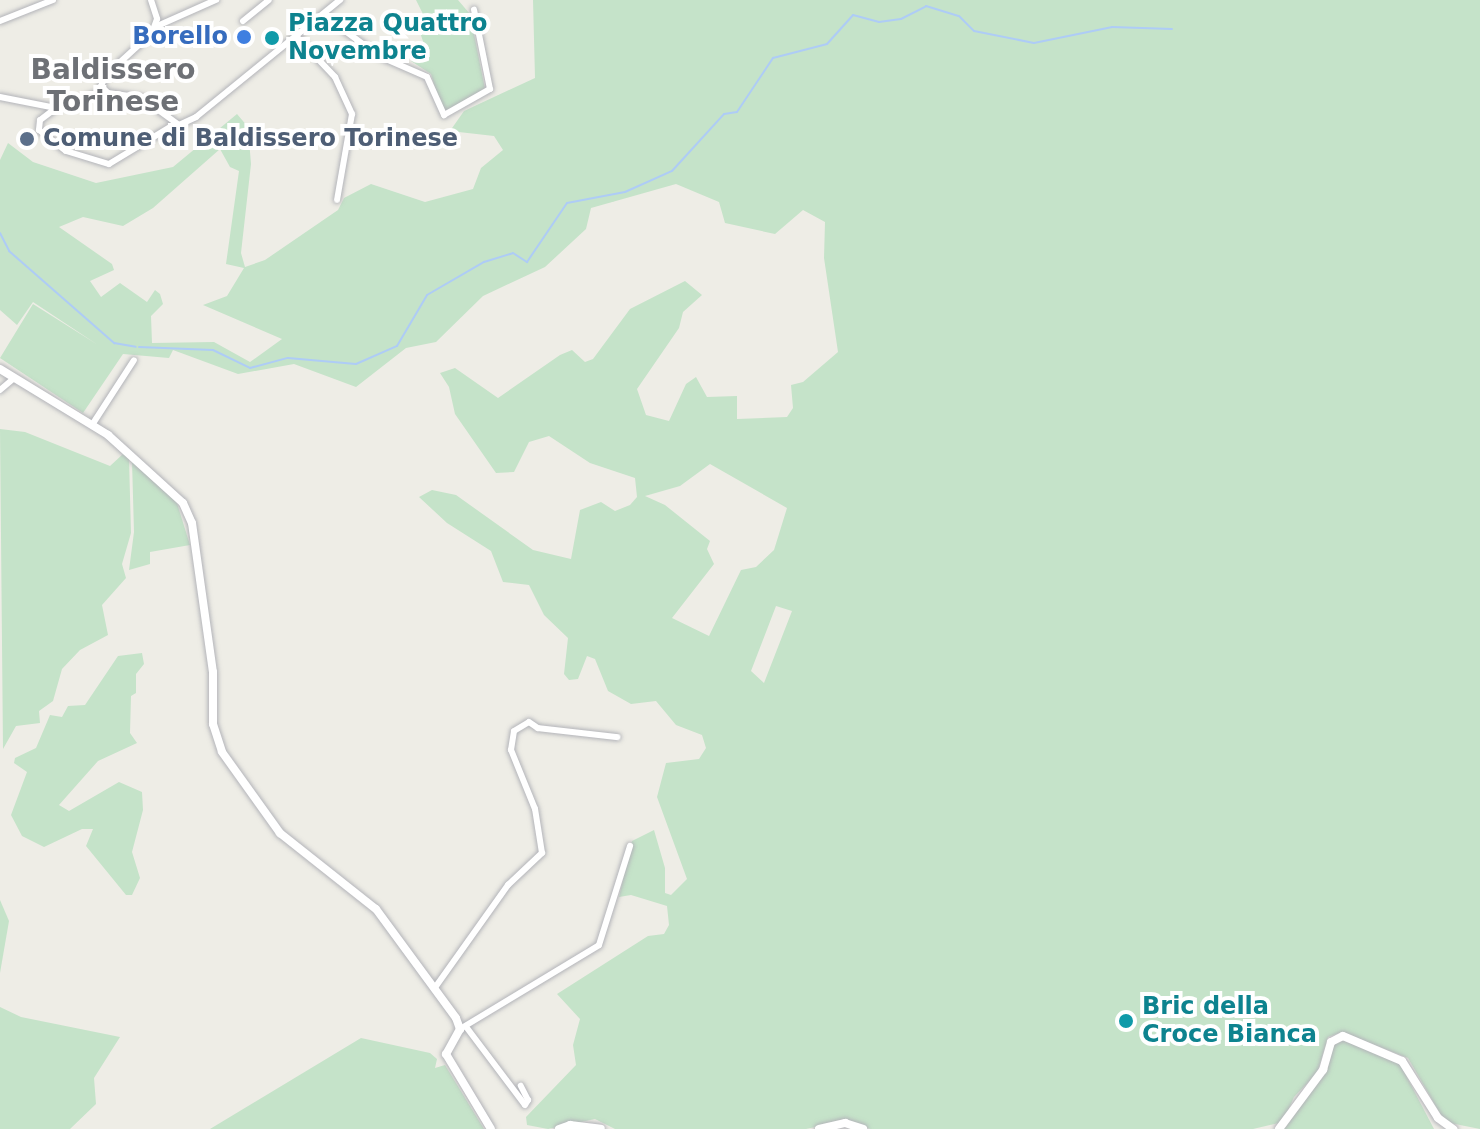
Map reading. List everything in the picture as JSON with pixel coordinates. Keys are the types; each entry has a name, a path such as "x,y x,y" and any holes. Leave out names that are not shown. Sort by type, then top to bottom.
{"street":[{"path":"0,21 53,0"},
{"path":"151,0 155,27"},
{"path":"104,91 104,77 155,27 216,0"},
{"path":"175,124 142,98 104,91 56,108 40,120 39,130 66,151 109,164 175,124 196,117 298,38 340,0"},
{"path":"243,21 267,2"},
{"path":"325,16 379,56 427,77 444,115 490,89 474,10"},
{"path":"298,38 335,77 352,114 337,200"},
{"path":"0,97 56,108"},
{"path":"94,421 134,360"},
{"path":"0,369 13,379 94,421 183,503 191,518 213,672 213,724 230,768 280,833 376,909 502,1081 526,1105 521,1086"},
{"path":"0,390 13,379"},
{"path":"434,989 508,885 530,870 542,853 535,809 511,750 514,731 529,722 538,728 617,737"},
{"path":"491,1129 446,1054 463,1028 599,945 630,846"},
{"path":"1279,1129 1323,1070 1331,1042 1343,1036 1402,1061 1438,1118 1453,1129"},
{"path":"819,1129 845,1123 863,1129"},
{"path":"559,1129 601,1129"}],"green space":[{"path":"416,0 458,0 470,14 485,89 449,111 441,108 431,74 411,61 422,58 425,47 416,21 423,14"},
{"path":"533,0 1480,0 1480,1129 1445,1122 1408,1058 1342,1032 1328,1037 1317,1073 1294,1097 1283,1122 1253,1129 870,1129 849,1120 806,1129 615,1129 595,1119 548,1129 527,1125 526,1117 576,1065 573,1045 580,1019 557,994 648,936 664,934 669,925 667,906 631,895 619,897 632,841 654,830 665,868 665,893 671,895 687,879 657,797 666,763 699,759 706,748 702,735 676,725 656,701 631,704 608,691 595,659 587,656 578,679 569,680 564,674 568,638 544,615 529,585 503,582 491,551 447,523 419,497 432,490 456,495 533,550 571,559 580,510 601,502 615,511 630,505 637,497 635,478 590,463 549,436 529,442 514,472 496,473 455,414 449,387 440,373 455,368 498,398 572,350 585,362 593,359 630,309 685,281 702,295 683,312 679,328 637,389 646,415 669,421 686,384 696,377 707,397 737,396 737,419 787,417 793,408 791,385 803,382 838,352 824,258 825,222 803,210 775,234 725,223 719,202 676,184 591,208 586,229 545,267 483,296 436,342 406,348 356,387 294,364 238,374 173,350 169,358 123,354 83,413 0,358 33,304 98,345 33,302 17,325 0,310 0,160 8,143 33,162 96,183 173,167 237,114 248,127 251,164 241,253 245,267 265,260 338,210 344,198 371,184 425,202 473,189 481,168 503,150 494,136 450,131 464,111 535,78","holes":["220,149 230,167 239,171 226,264 244,268 227,296 203,305 282,339 250,362 214,342 152,343 151,316 163,304 160,294 155,290 147,302 120,283 101,297 90,281 114,270 112,264 59,227 83,217 123,226 153,208","710,464 787,508 774,550 756,567 741,570 709,636 672,618 714,564 707,549 710,541 665,505 645,496 680,486","776,606 792,611 764,683 751,671"]},
{"path":"0,429 25,432 110,466 123,454 129,458 131,533 122,564 126,578 102,605 108,635 80,650 62,669 53,701 39,711 40,723 16,726 3,749"},
{"path":"132,461 176,500 190,545 150,552 150,564 129,570 134,532"},
{"path":"142,653 144,664 136,674 136,693 131,696 130,733 137,743 98,761 59,805 69,811 119,782 142,792 143,810 132,852 140,878 132,895 126,895 86,846 93,829 82,829 44,847 22,836 11,815 27,772 14,763 15,758 36,748 50,715 62,717 68,706 85,705 118,656"},
{"path":"0,900 9,921 0,973"},
{"path":"0,1007 21,1017 120,1037 94,1078 96,1104 70,1129 0,1129"},
{"path":"361,1038 430,1053 437,1059 435,1068 445,1065 484,1129 210,1129"},
{"path":"1343,1039 1400,1064 1434,1129 1284,1129 1335,1044"}],"waterway":[{"path":"139,347 213,350 250,368 288,358 356,364 397,346 427,295 484,262 513,253 527,262 567,203 625,192 672,171 724,114 737,112 773,58 827,44 853,15 879,22 901,19 926,6 959,16 974,31 1034,43 1112,27 1172,29"},
{"path":"0,233 9,251 114,343 136,347"}],"place":[{"name":"Borello","path":"244,37"},
{"name":"Piazza Quattro Novembre","path":"272,38"},
{"name":"Comune di Baldissero Torinese","path":"27,139"},
{"name":"Bric della Croce Bianca","path":"1126,1021"}],"district":[{"name":"Baldissero Torinese","path":"113,86"}]}
